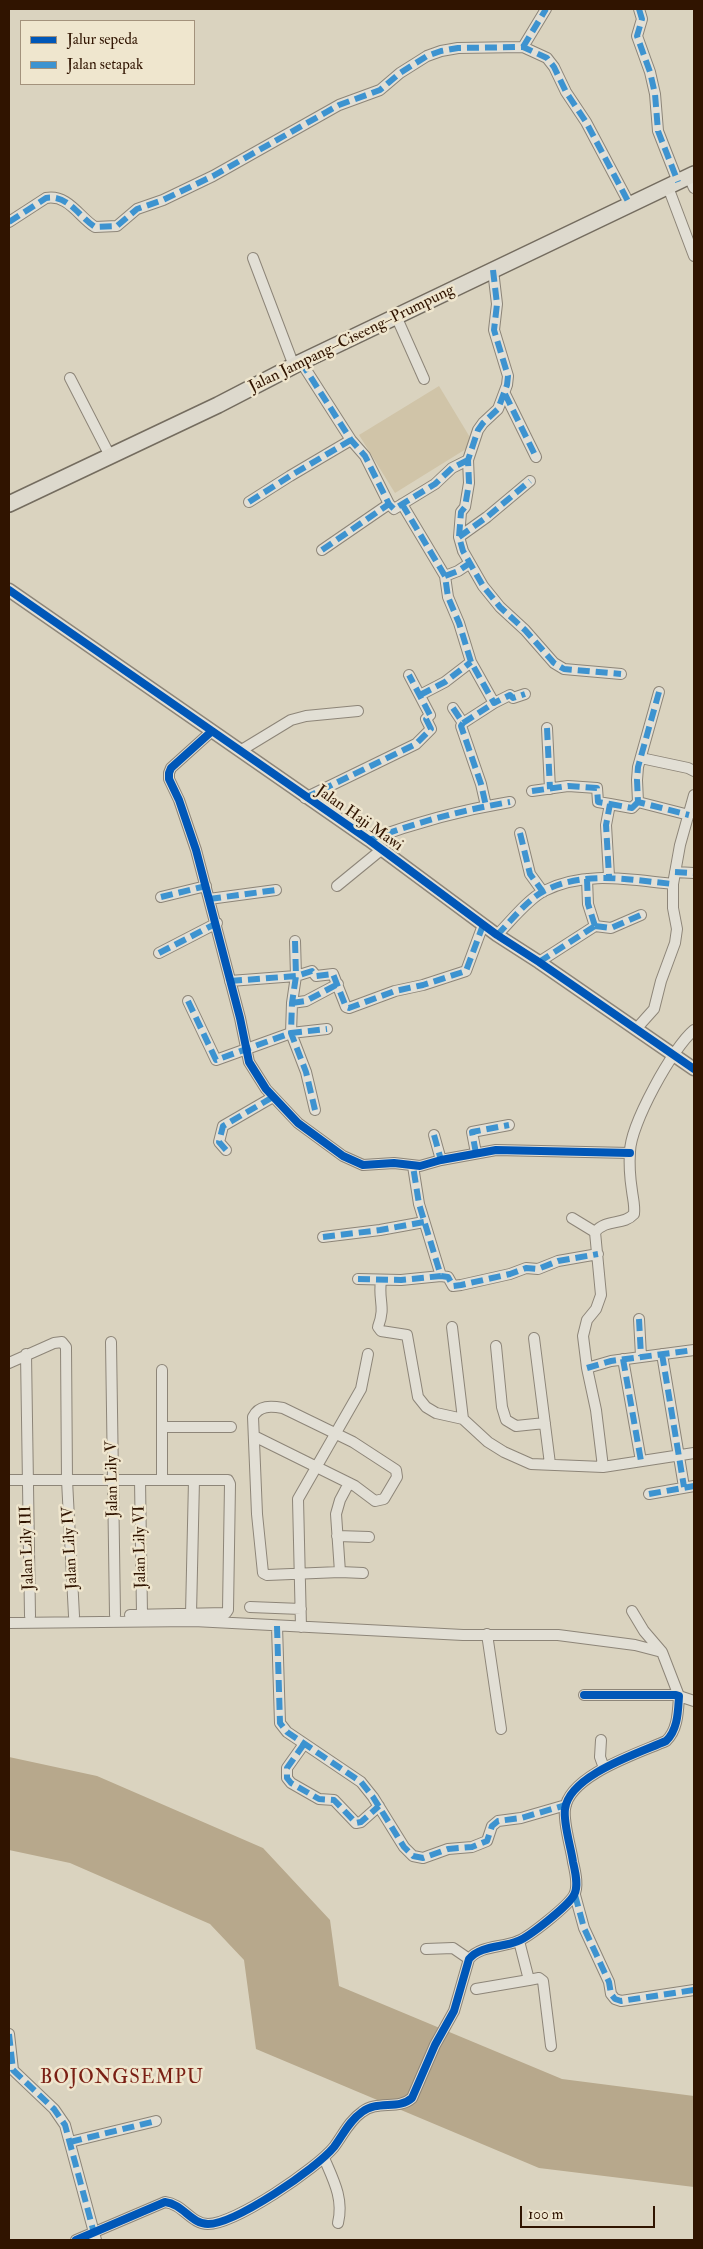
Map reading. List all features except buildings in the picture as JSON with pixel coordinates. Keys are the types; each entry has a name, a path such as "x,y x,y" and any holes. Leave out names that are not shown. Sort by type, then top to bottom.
{"main road":[{"name":"Jalan Jampang–Ciseeng–Prumpung","path":"9,504 218,405 396,316 684,181"}],"street":[{"path":"523,47 546,9"},
{"path":"639,9 642,19 637,36 650,72 655,94 658,131 684,181 694,256"},
{"path":"9,222 46,198 51,197 66,202 95,227 117,226 137,209 163,200 213,176 339,105 380,90 400,73 427,56 458,48 523,47 547,58 598,142 630,206"},
{"path":"253,258 298,364 351,440 365,456 388,504 394,509 435,484 452,468 468,460"},
{"path":"493,270 497,304 494,330 508,376 506,394 498,409 478,430 468,460 469,483 465,507 461,512 459,536 463,551 483,586 500,607 525,630 554,663 564,669 621,674"},
{"path":"396,316 424,379"},
{"path":"70,378 111,455"},
{"path":"506,394 536,457"},
{"path":"249,502 351,440"},
{"path":"459,536 487,517 530,481"},
{"path":"322,550 388,504"},
{"path":"402,504 445,576 448,598 459,623 472,662 494,703"},
{"path":"445,576 458,571 470,563"},
{"name":"Jalan Haji Mawi","path":"9,590 305,798 369,840 482,925 637,1028 694,1069"},
{"path":"420,695 445,682 472,662"},
{"path":"305,798 416,744 431,729 426,719 430,715 409,675"},
{"path":"638,802 636,780 660,692"},
{"path":"462,723 510,695 513,698 525,694"},
{"path":"453,708 462,723 461,726 481,784 486,806"},
{"path":"240,751 291,720 306,716 358,711"},
{"path":"547,728 550,789"},
{"path":"212,731 169,773 169,780 179,800 196,850 217,923 246,1048 253,1070 273,1097 298,1123 351,1161 363,1165 394,1163 413,1166 426,1165 476,1153 515,1150 630,1153"},
{"path":"641,758 694,769"},
{"path":"532,791 568,786 597,788 598,802 632,808 638,802"},
{"path":"637,1028 654,1009 661,981 676,943 677,929 673,908 672,884 680,845 690,822 694,795"},
{"path":"369,840 419,824 486,806 510,802"},
{"path":"638,802 690,822"},
{"path":"609,876 606,825 610,804"},
{"path":"520,833 530,874 543,892"},
{"path":"337,886 381,850"},
{"path":"675,872 694,873"},
{"path":"497,935 543,892 566,883 609,876 672,884"},
{"path":"587,879 588,904 595,926"},
{"path":"161,897 206,886"},
{"path":"209,899 276,890"},
{"path":"539,962 595,926 611,928 641,916"},
{"path":"159,953 217,923"},
{"path":"230,982 296,976 312,970 316,976 333,974 348,1008 396,991 466,971 482,925"},
{"path":"295,941 296,976 292,1003 291,1033 306,1072 315,1110"},
{"path":"292,1003 306,1001 338,984"},
{"path":"188,1001 215,1060 220,1060 246,1048 291,1033 327,1029"},
{"path":"595,1232 604,1224 625,1220 634,1214 630,1153 632,1136 642,1112 674,1055 687,1035 694,1030"},
{"path":"226,1150 219,1142 223,1126 273,1097"},
{"path":"476,1153 472,1132 509,1124"},
{"path":"434,1135 441,1160"},
{"path":"413,1166 424,1222 441,1276"},
{"path":"572,1218 595,1232"},
{"path":"323,1237 424,1222"},
{"path":"595,1232 601,1294 596,1309 587,1320 583,1336 587,1368 596,1410 603,1467"},
{"path":"358,1279 381,1281 446,1276 455,1286 510,1274 526,1268 538,1269 558,1261 598,1254"},
{"path":"381,1281 380,1289 384,1313 378,1327 381,1332 407,1335 418,1397 426,1407 436,1413 463,1418 488,1442 504,1452 540,1466 550,1464 603,1467 694,1453"},
{"path":"639,1319 641,1356"},
{"path":"452,1327 463,1418"},
{"path":"534,1338 550,1464"},
{"name":"Jalan Lily IV","path":"26,1354 59,1342 64,1343 66,1347 67,1480 74,1616"},
{"name":"Jalan Lily V","path":"111,1342 115,1615"},
{"path":"496,1346 502,1407 506,1420 516,1426 545,1423"},
{"path":"587,1368 623,1359 694,1350"},
{"path":"9,1362 26,1354"},
{"name":"Jalan Lily III","path":"26,1354 26,1480 30,1616"},
{"path":"301,1627 298,1499 360,1389 368,1354"},
{"path":"648,1494 689,1486 679,1456 662,1354"},
{"path":"623,1359 641,1461"},
{"path":"162,1370 162,1480"},
{"path":"254,1436 316,1466 378,1501 384,1498 397,1473 384,1462 283,1408 267,1407 256,1412 253,1417 254,1436 262,1569 267,1575 363,1573"},
{"path":"162,1427 231,1427"},
{"path":"9,1480 226,1479 230,1484 228,1610 226,1613 74,1616 9,1615"},
{"name":"Jalan Lily VI","path":"140,1480 142,1614"},
{"path":"190,1614 194,1480"},
{"path":"340,1572 337,1509 348,1483"},
{"path":"337,1536 369,1537"},
{"path":"250,1607 301,1609"},
{"path":"632,1610 644,1631 662,1652 679,1696 675,1725 670,1737 666,1741 604,1768 570,1795 566,1805 565,1817 576,1880 575,1894 584,1928 610,1982 611,1994 615,1999 620,2001 694,1990"},
{"path":"9,1623 194,1621 463,1635 558,1635 635,1645 662,1652"},
{"path":"277,1626 280,1723 287,1732 349,1772 369,1791 408,1853 417,1858 423,1858 453,1848 472,1847 483,1843 489,1838 495,1823 502,1819 521,1818 566,1805"},
{"path":"487,1634 501,1729"},
{"path":"584,1696 635,1697 673,1694 694,1701"},
{"path":"601,1740 600,1757 604,1768"},
{"path":"304,1744 287,1768 287,1778 291,1783 323,1801 334,1800 356,1823 361,1822 379,1806"},
{"path":"76,2240 95,2237 166,2202 177,2205 199,2222 209,2224 225,2220 252,2207 309,2170 324,2158 356,2116 364,2110 374,2106 404,2103 412,2098 435,2045 454,2011 469,1959 473,1954 483,1949 519,1941 561,1910 575,1894"},
{"path":"519,1941 529,1980"},
{"path":"426,1949 453,1948 469,1959"},
{"path":"476,1989 539,1978 543,1981 551,2046"},
{"path":"9,2034 13,2070 61,2117 66,2125 95,2237"},
{"path":"70,2142 156,2121"},
{"path":"324,2158 340,2200 341,2212 338,2223"}],"shaded area":[{"path":"439,386 474,444 395,493 359,435"},
{"path":"9,1757 97,1776 263,1848 330,1920 339,1986 562,2079 694,2096 694,2187 539,2168 256,2049 244,1960 210,1924 70,1863 9,1850"}],"marked path":[{"path":"523,47 546,9"},
{"path":"639,9 642,19 637,36 650,72 655,94 658,131 678,182"},
{"path":"9,222 46,198 54,198 61,199 73,207 95,227 117,226 137,209 163,200 213,176 339,105 380,90 400,73 427,56 458,48 523,47 547,58 586,122 630,205"},
{"path":"493,270 497,304 494,330 508,376 507,385 498,409 478,430 468,460 469,483 465,507 461,512 459,537 463,551 483,586 500,607 525,630 554,663 564,669 621,674"},
{"path":"301,362 351,440 365,456 389,504 394,509 435,484 452,468 468,460"},
{"path":"505,394 536,457"},
{"path":"249,502 351,440"},
{"path":"459,537 487,517 530,481"},
{"path":"322,550 389,504"},
{"path":"402,504 445,576 448,597 459,623 471,662 494,703 510,695 513,698 525,694"},
{"path":"445,576 458,571 470,563"},
{"path":"420,695 445,682 471,662"},
{"path":"305,798 416,744 431,729 426,719 430,715 409,675"},
{"path":"659,692 638,767 638,802 689,815"},
{"path":"463,723 494,703"},
{"path":"453,708 463,723 461,726 481,784 486,806"},
{"path":"547,728 550,789"},
{"path":"532,791 568,786 597,788 598,802 610,804 606,825 609,876"},
{"path":"369,840 438,818 510,802"},
{"path":"610,804 632,808 638,802"},
{"path":"520,833 530,874 543,892"},
{"path":"675,872 694,873"},
{"path":"497,935 532,899 544,891 575,880 608,878 673,884"},
{"path":"587,879 588,904 595,926"},
{"path":"161,897 206,886"},
{"path":"209,899 276,890"},
{"path":"595,926 611,928 641,915"},
{"path":"159,953 217,923"},
{"path":"230,981 296,976 312,971 316,976 333,974 346,1007 349,1008 395,991 423,985 466,971 483,925"},
{"path":"539,962 595,926"},
{"path":"295,941 296,976 292,1003 291,1033 306,1072 315,1110"},
{"path":"292,1003 306,1001 338,984"},
{"path":"188,1001 216,1060 291,1033 327,1029"},
{"path":"226,1150 219,1142 223,1126 273,1097"},
{"path":"476,1153 472,1132 509,1125"},
{"path":"434,1135 441,1160"},
{"path":"358,1279 401,1280 441,1276 419,1204 413,1166"},
{"path":"323,1237 424,1222"},
{"path":"441,1276 448,1277 453,1286 461,1285 510,1274 526,1268 538,1269 558,1261 598,1254"},
{"path":"639,1319 641,1356"},
{"path":"587,1368 611,1361 694,1350"},
{"path":"662,1354 684,1487"},
{"path":"623,1359 641,1461"},
{"path":"649,1494 694,1486"},
{"path":"277,1626 280,1723 287,1732 361,1782 373,1797 404,1847 413,1856 423,1858 448,1849 472,1847 487,1841 492,1826 498,1821 521,1818 566,1805"},
{"path":"304,1744 287,1768 287,1778 291,1783 319,1799 334,1800 356,1823 361,1822 379,1806"},
{"path":"575,1895 584,1928 609,1982 611,1994 615,1999 621,2001 694,1990"},
{"path":"9,2034 13,2070 54,2109 65,2125 94,2233"},
{"path":"70,2142 156,2121"}],"cycle path":[{"path":"9,590 369,840 497,935 694,1069"},
{"path":"212,731 171,768 169,779 179,800 196,850 240,1018 249,1062 266,1089 298,1123 343,1156 363,1165 394,1163 420,1166 441,1160 496,1150 630,1153"},
{"path":"76,2240 165,2202 177,2206 202,2223 220,2222 237,2215 274,2194 325,2157 350,2124 362,2112 374,2106 401,2104 412,2098 435,2045 454,2011 469,1959 479,1951 512,1943 523,1938 557,1913 574,1895 576,1878 565,1815 569,1797 579,1786 607,1767 666,1741 675,1726 679,1696 584,1695"}],"district":[{"name":"BOJONGSEMPU","path":"122,2079"}]}
